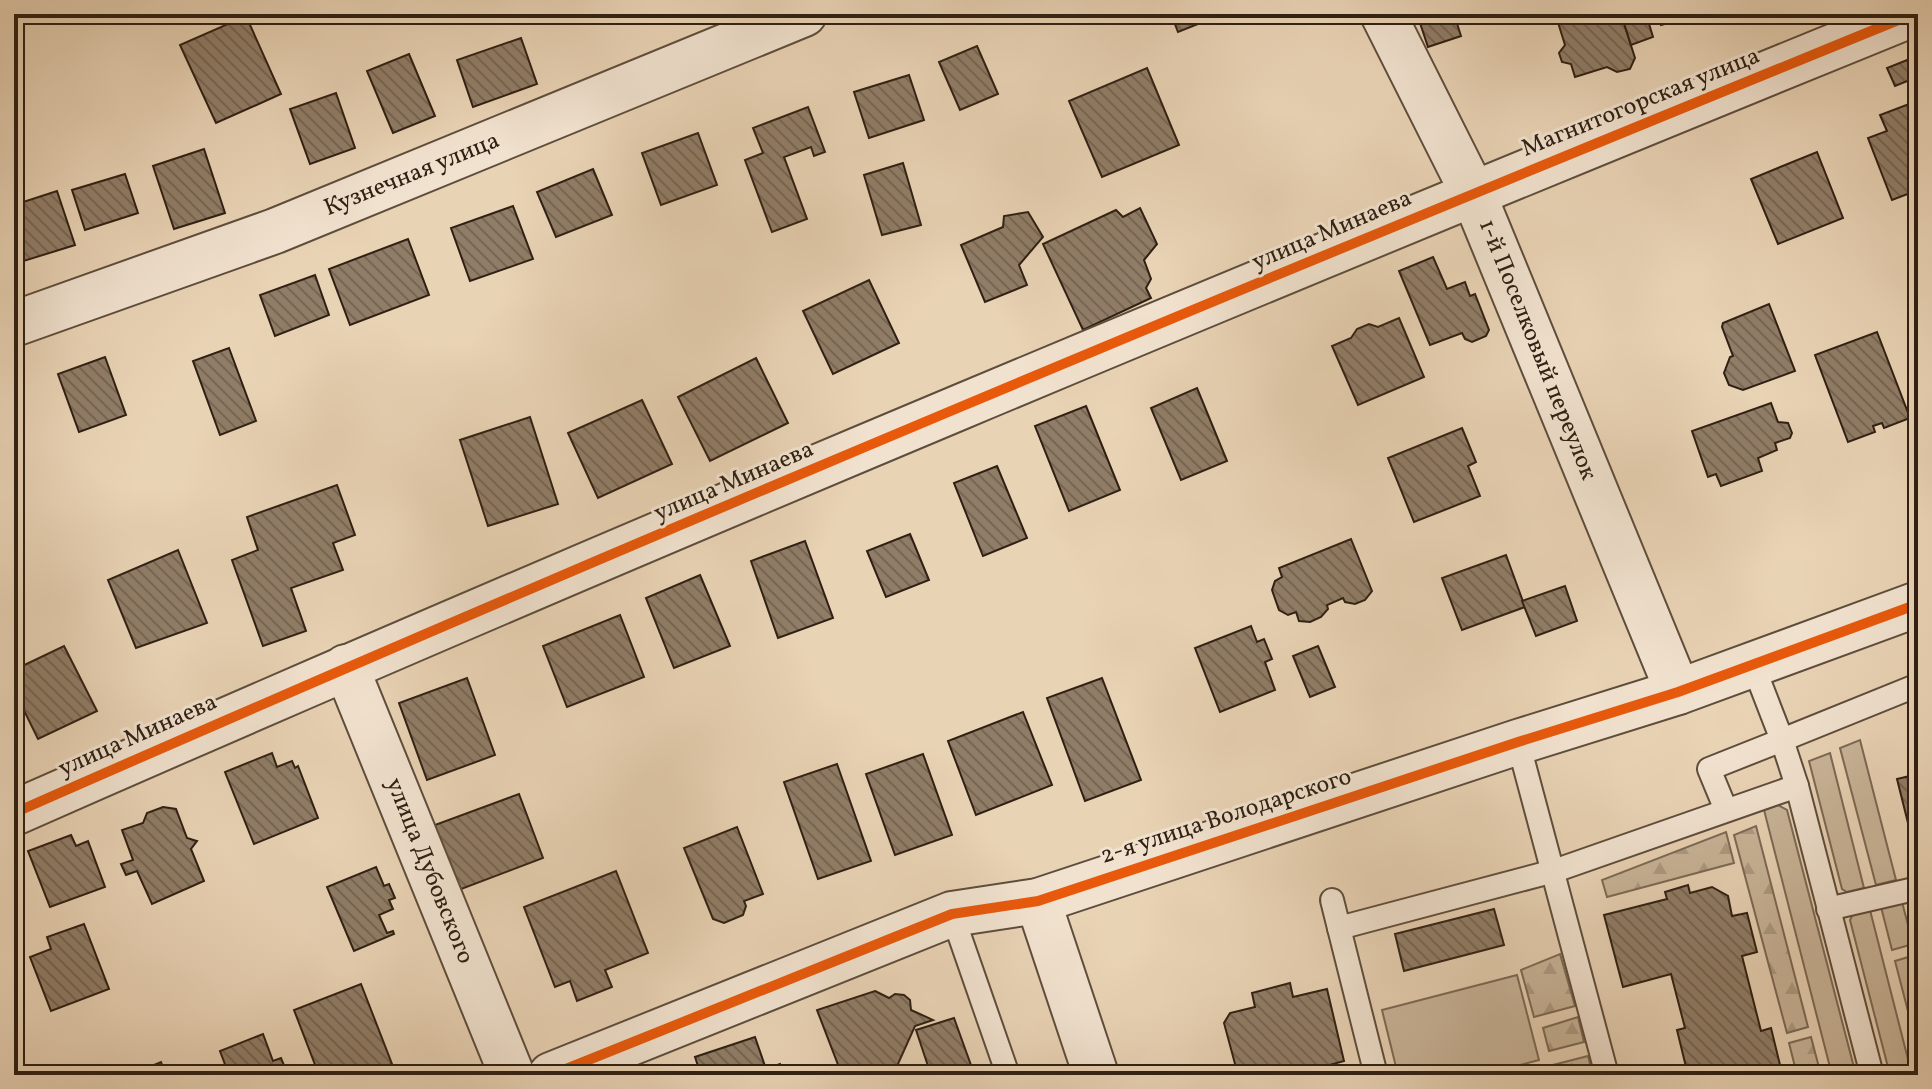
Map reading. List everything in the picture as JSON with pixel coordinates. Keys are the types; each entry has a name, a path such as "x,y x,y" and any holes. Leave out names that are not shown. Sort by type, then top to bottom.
{"street":[{"name":"Кузнечная улица","path":"14,324 275,231 804,14"},
{"name":"1-й Поселковый переулок","path":"1383,14 1473,193 1678,692"},
{"name":"Магнитогорская улица","path":"1473,193 1913,14"},
{"name":"улица Минаева","path":"14,813 346,667 1473,193"},
{"name":"2-я улица Володарского","path":"571,1071 952,914 1038,901 1678,692 1918,604"},
{"name":"улица Дубовского","path":"346,667 512,1075"},
{"path":"1038,901 1096,1075"}],"lane":[{"path":"1753,665 1797,786 1872,1075"},
{"path":"1726,810 1709,769 1918,685"},
{"path":"1518,742 1607,1075"},
{"path":"1339,928 1554,871 1797,786"},
{"path":"1828,909 1910,890"},
{"path":"1332,900 1376,1075"},
{"path":"952,914 1008,1075"}],"green space":[{"path":"1860,740 1896,880 1876,885 1840,748"},
{"path":"1830,753 1864,888 1847,892 1842,889 1809,761"},
{"path":"1778,805 1787,810 1856,1075 1832,1075 1764,810"},
{"path":"1756,826 1808,1027 1787,1033 1734,835"},
{"path":"1726,832 1734,863 1607,897 1602,880"},
{"path":"1902,902 1913,944 1892,950 1881,907"},
{"path":"1870,910 1912,1075 1890,1075 1850,920 1853,914"},
{"path":"1560,954 1575,1006 1534,1017 1521,970"},
{"path":"1915,955 1918,966 1918,1050 1895,961"},
{"path":"1517,975 1539,1060 1482,1075 1398,1075 1382,1010"},
{"path":"1578,1017 1584,1042 1549,1051 1543,1028"},
{"path":"1811,1037 1821,1075 1797,1075 1789,1043"},
{"path":"1588,1056 1593,1075 1548,1075 1545,1067"}],"building":[{"path":"1171,14 1223,14 1178,32"},
{"path":"1417,14 1454,14 1461,36 1428,47"},
{"path":"1621,14 1635,58 1630,69 1617,72 1607,67 1575,77 1571,64 1562,62 1559,53 1565,45 1556,16"},
{"path":"1621,14 1646,14 1653,37 1631,45"},
{"path":"1658,14 1702,14 1661,25"},
{"path":"246,16 281,94 216,123 180,45"},
{"path":"521,38 537,84 473,107 457,60"},
{"path":"977,46 998,94 960,110 939,62"},
{"path":"409,54 435,116 393,133 367,71"},
{"path":"1907,60 1915,78 1895,86 1887,68"},
{"path":"1147,68 1179,145 1102,177 1069,101"},
{"path":"909,75 924,120 869,138 854,92"},
{"path":"336,93 355,148 310,164 290,109"},
{"path":"1909,104 1915,119 1918,117 1918,190 1892,200 1868,138 1887,131 1880,115"},
{"path":"808,107 825,152 814,156 811,147 784,157 807,219 772,232 745,160 763,153 753,128"},
{"path":"698,133 717,185 661,205 642,153"},
{"path":"204,149 225,213 174,229 153,166"},
{"path":"1817,152 1843,218 1778,244 1751,179"},
{"path":"903,163 921,225 882,235 864,175"},
{"path":"593,169 612,215 556,237 537,192"},
{"path":"125,174 138,213 85,230 72,190"},
{"path":"57,191 75,245 14,264 14,205"},
{"path":"513,206 533,259 470,281 451,228"},
{"path":"1140,208 1157,244 1144,260 1151,279 1146,288 1151,298 1083,330 1043,244 1116,210 1123,217"},
{"path":"1028,212 1043,237 1019,265 1027,285 985,302 961,245 1003,227 1004,216"},
{"path":"408,239 429,295 350,325 329,269"},
{"path":"1433,257 1447,289 1465,282 1470,296 1475,294 1489,330 1486,336 1472,342 1465,339 1462,333 1430,345 1399,271"},
{"path":"315,275 329,315 275,336 260,295"},
{"path":"869,280 899,343 833,374 803,311"},
{"path":"1769,304 1795,371 1743,390 1729,385 1724,373 1733,356 1723,323"},
{"path":"1399,318 1424,377 1358,405 1332,346 1351,338 1357,329 1369,324 1378,327"},
{"path":"1877,332 1910,418 1884,428 1882,423 1873,426 1875,432 1848,442 1815,355"},
{"path":"229,348 256,421 220,435 193,361"},
{"path":"105,357 126,415 79,432 58,374"},
{"path":"756,358 788,423 710,461 678,397"},
{"path":"1197,388 1227,461 1181,480 1151,408"},
{"path":"642,400 672,464 598,498 568,433"},
{"path":"1771,403 1778,422 1788,423 1792,433 1790,438 1775,443 1777,450 1758,458 1762,471 1721,486 1716,474 1708,477 1692,431"},
{"path":"1086,406 1120,490 1069,511 1035,426"},
{"path":"530,417 558,504 488,526 460,440"},
{"path":"1462,428 1476,462 1468,466 1480,496 1414,522 1388,458"},
{"path":"997,466 1027,538 983,556 954,483"},
{"path":"337,485 355,535 333,543 343,570 291,588 306,631 263,646 232,560 258,550 247,517"},
{"path":"910,534 929,580 886,597 867,551"},
{"path":"1351,539 1372,591 1365,600 1355,604 1345,602 1343,598 1327,605 1328,609 1321,617 1310,622 1299,621 1296,612 1288,615 1279,610 1272,590 1275,581 1282,577 1279,568"},
{"path":"805,541 833,618 778,638 751,561"},
{"path":"178,550 207,623 136,648 108,580"},
{"path":"1506,555 1525,607 1462,630 1442,578"},
{"path":"700,575 730,646 674,668 646,598"},
{"path":"1565,586 1577,621 1536,636 1522,601"},
{"path":"620,615 644,677 567,707 543,646"},
{"path":"1251,626 1257,642 1264,639 1272,659 1265,662 1275,690 1220,712 1195,648"},
{"path":"64,646 97,711 38,739 14,690 14,670"},
{"path":"1318,646 1335,687 1310,697 1293,656"},
{"path":"467,678 495,755 427,780 399,703"},
{"path":"1102,678 1141,780 1085,801 1047,698"},
{"path":"1023,712 1052,785 976,815 948,741"},
{"path":"272,753 277,767 292,761 295,768 298,766 318,818 254,844 225,772"},
{"path":"923,754 952,835 895,855 866,774"},
{"path":"837,764 871,861 818,879 784,782"},
{"path":"1918,774 1918,863 1897,779"},
{"path":"519,794 543,858 448,894 424,829"},
{"path":"163,807 176,809 187,838 197,841 191,849 204,881 152,904 137,871 126,875 121,864 133,860 122,830 143,823 147,813"},
{"path":"737,827 763,894 744,901 743,915 724,923 713,919 684,848"},
{"path":"71,835 76,846 88,841 105,887 50,907 28,851"},
{"path":"376,867 384,886 389,884 395,898 389,900 393,909 379,915 387,933 393,931 394,934 354,951 327,887"},
{"path":"616,871 648,953 605,970 612,987 577,1001 570,981 555,987 524,907"},
{"path":"1688,885 1690,893 1712,887 1728,896 1732,916 1747,913 1757,952 1742,956 1761,1031 1771,1028 1781,1069 1771,1072 1772,1075 1697,1075 1695,1069 1687,1071 1677,1030 1685,1028 1671,974 1623,987 1604,915 1667,899 1665,892"},
{"path":"1494,909 1504,945 1404,971 1395,934"},
{"path":"84,924 109,989 51,1011 30,957 51,949 47,937"},
{"path":"1290,983 1293,997 1327,989 1344,1061 1304,1072 1304,1075 1238,1075 1224,1023 1230,1013 1255,1007 1252,993"},
{"path":"361,984 392,1064 364,1075 319,1075 294,1010"},
{"path":"875,991 889,998 895,994 904,995 910,1000 911,1010 933,1020 915,1026 893,1075 842,1075 817,1010"},
{"path":"954,1018 972,1068 953,1075 931,1075 916,1030"},
{"path":"263,1034 273,1061 281,1058 288,1075 229,1075 220,1051"},
{"path":"755,1037 766,1069 780,1064 784,1075 701,1075 695,1057"},
{"path":"161,1062 166,1075 130,1075"}],"cycle path":[{"path":"14,813 961,407 1913,14"},
{"path":"551,1075 952,914 1038,901 1678,692 1918,604"}]}
